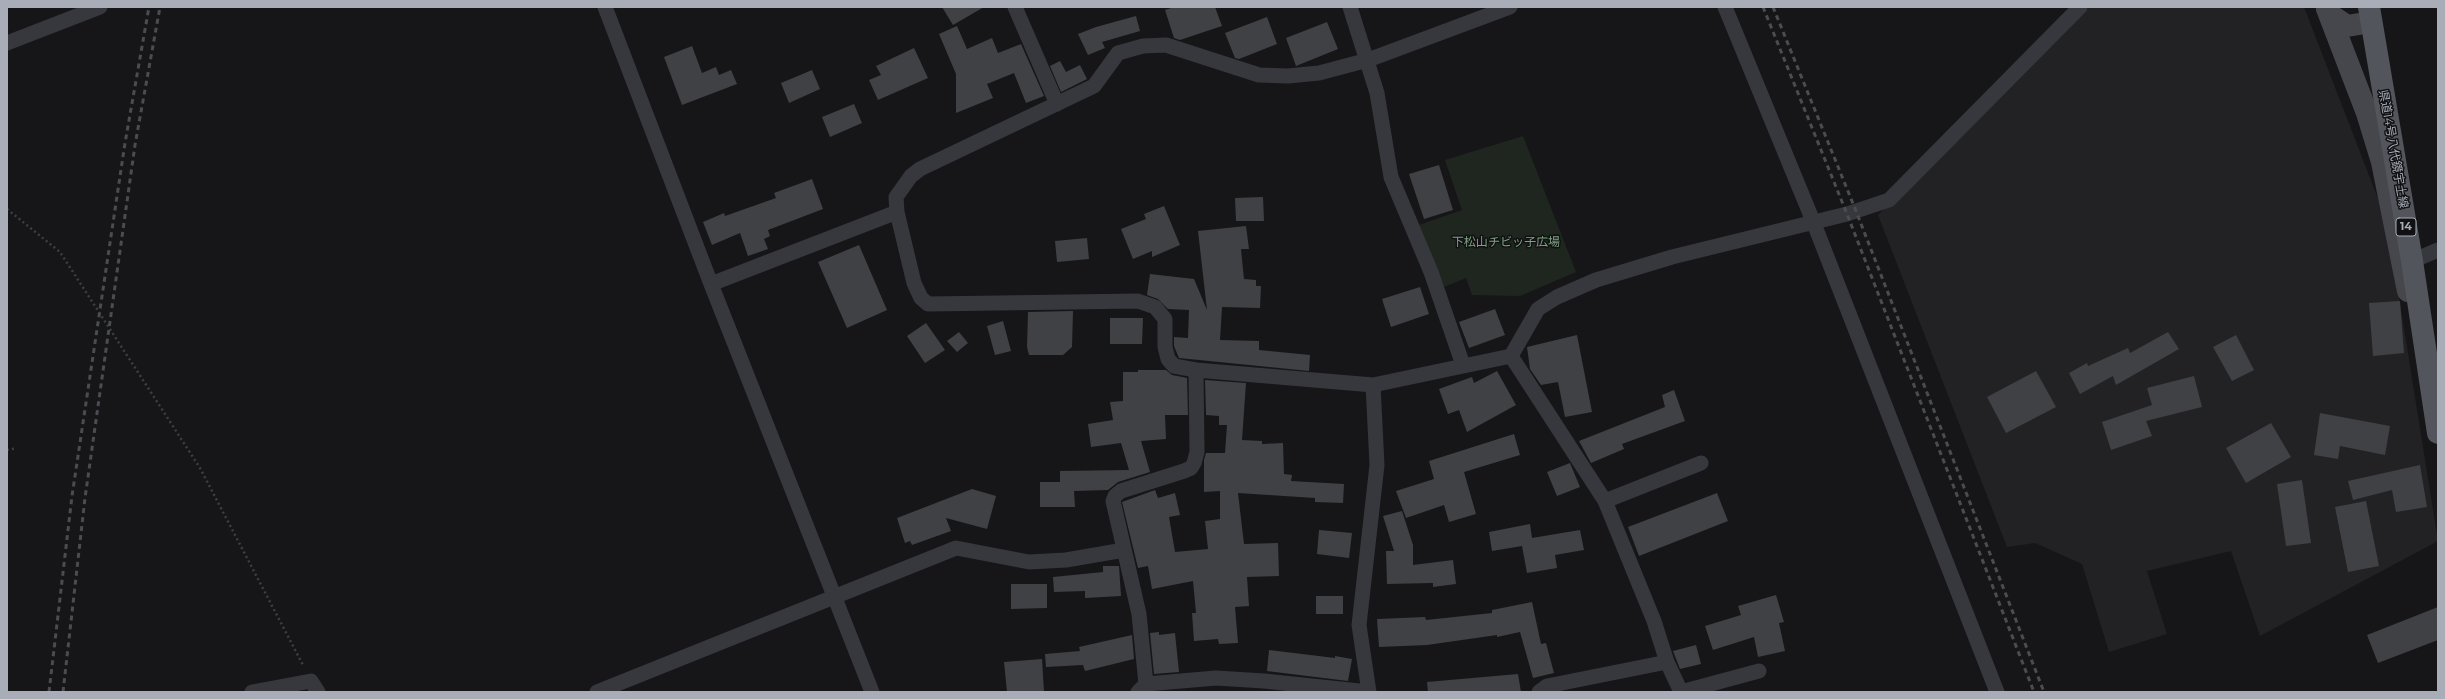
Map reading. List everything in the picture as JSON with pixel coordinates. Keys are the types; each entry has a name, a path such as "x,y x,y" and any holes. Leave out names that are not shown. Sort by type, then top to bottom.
{"main road":[{"path":"2328,10 2347,26 2370,14"},
{"path":"2328,10 2367,113 2382,162 2405,280 2423,334"},
{"name":"県道14号八代鏡宇土線","path":"2370,14 2412,260 2438,433"}],"street":[{"path":"7,43 68,13 100,7"},
{"path":"605,7 711,284 872,692"},
{"path":"1015,7 1057,104"},
{"path":"1350,7 1368,60 1377,93 1391,176 1431,272 1463,365"},
{"path":"1510,7 1368,60 1319,73 1288,76 1259,75 1166,45 1143,46 1118,53 1094,86 920,169 911,176 896,197 897,212 914,283 920,298 928,304 1138,301 1155,307 1165,319 1165,347 1168,359 1174,366 1196,370 1373,385 1510,356 1538,309 1570,291 1596,280 1672,257 1813,221 1847,214 1889,200 2080,7"},
{"path":"1725,7 1813,221 1997,692"},
{"path":"711,284 897,212"},
{"path":"2412,260 2438,250"},
{"path":"1510,356 1605,501 1654,621 1667,662 1681,692 1759,671"},
{"path":"1196,370 1197,452 1191,468 1184,472 1121,491 1113,500 1139,614 1142,688 1216,678 1369,692 1359,625 1377,465 1373,385"},
{"path":"1605,501 1701,463"},
{"path":"597,692 956,548 1029,562 1066,560 1124,550"},
{"path":"1539,692 1547,686 1667,662"},
{"path":"252,692 315,686"}],"path":[{"path":"7,209 60,252 200,468 315,686"},
{"path":"7,450 17,448"}],"shaded area":[{"path":"2087,7 2304,7 2387,222 2438,541 2260,636 2231,551 2147,571 2167,634 2109,652 2082,564 2035,543 2007,547 1878,215"}],"green space":[{"name":"下松山チビッ子広場","path":"1523,136 1576,272 1520,296 1472,295 1466,278 1444,287 1419,225 1462,210 1445,160"}],"building":[{"path":"942,7 984,7 953,25"},
{"path":"1174,7 1215,7 1222,26 1180,40 1174,38 1165,10"},
{"path":"1136,16 1140,31 1102,42 1105,48 1088,55 1078,34 1096,27"},
{"path":"1267,17 1277,44 1239,59 1235,58 1225,33"},
{"path":"1327,22 1338,49 1296,66 1286,38"},
{"path":"957,26 967,49 992,38 998,53 1021,44 1044,96 1026,103 1014,73 987,84 993,98 956,113 956,74 939,34"},
{"path":"692,46 702,73 716,67 719,75 731,70 737,84 682,105 664,57"},
{"path":"914,48 928,78 878,100 869,80 881,75 876,66"},
{"path":"1060,61 1066,72 1080,65 1087,79 1061,92 1050,66"},
{"path":"812,70 820,89 789,103 781,83"},
{"path":"854,104 862,123 830,137 822,117"},
{"path":"1439,165 1453,210 1424,219 1409,174"},
{"path":"812,179 823,209 768,230 770,236 764,239 768,249 748,256 740,233 712,245 703,222 724,213 725,216 776,198 774,193"},
{"path":"1263,197 1264,221 1236,221 1235,198"},
{"path":"1164,206 1180,245 1152,257 1152,251 1133,259 1121,229 1146,219 1144,214"},
{"path":"1246,226 1249,249 1241,249 1244,279 1256,280 1256,286 1261,286 1260,308 1222,307 1220,340 1259,341 1259,350 1310,355 1309,371 1179,358 1174,346 1174,337 1188,338 1189,310 1168,309 1158,299 1147,295 1150,274 1194,279 1207,310 1198,231"},
{"path":"1087,238 1089,259 1057,262 1055,241"},
{"path":"859,245 887,310 847,328 818,262"},
{"path":"1420,287 1429,314 1391,327 1382,299"},
{"path":"2400,301 2404,353 2373,356 2369,303"},
{"path":"1495,309 1505,335 1469,348 1459,322"},
{"path":"1073,311 1072,347 1063,355 1029,355 1027,347 1028,312"},
{"path":"1110,318 1143,318 1142,344 1110,344"},
{"path":"1003,321 1011,351 995,355 987,326"},
{"path":"926,323 945,350 925,363 907,336"},
{"path":"959,332 968,343 957,352 947,341"},
{"path":"2168,332 2179,349 2116,385 2113,376 2080,394 2069,373 2087,363 2088,366 2128,348 2130,353"},
{"path":"1577,335 1592,412 1565,417 1558,382 1541,385 1530,369 1527,347"},
{"path":"2236,335 2254,370 2232,381 2213,347"},
{"path":"1138,370 1166,370 1172,375 1187,378 1188,415 1165,415 1166,439 1141,441 1150,472 1118,482 1108,490 1074,491 1075,507 1040,507 1040,482 1060,482 1060,471 1129,470 1121,443 1091,447 1088,424 1113,420 1110,402 1123,401 1123,372 1138,372"},
{"path":"1497,371 1516,405 1467,432 1459,410 1448,414 1439,389 1472,377 1474,383"},
{"path":"2036,371 2056,407 2006,433 1987,397"},
{"path":"2194,376 2202,407 2146,421 2152,436 2111,450 2102,422 2152,405 2147,388"},
{"path":"1205,380 1246,383 1242,440 1262,441 1262,444 1283,443 1284,474 1292,475 1291,481 1344,484 1343,503 1315,502 1315,498 1238,493 1244,544 1278,543 1279,576 1247,577 1249,606 1235,607 1238,643 1219,644 1218,639 1194,641 1192,613 1196,613 1193,581 1152,589 1148,566 1138,568 1122,502 1155,490 1158,498 1175,493 1180,515 1169,517 1175,552 1208,549 1205,521 1220,519 1220,491 1204,492 1204,460 1206,453 1225,453 1227,425 1219,425 1219,416 1206,415"},
{"path":"1674,390 1685,421 1622,444 1624,449 1591,463 1579,441 1665,407 1662,395"},
{"path":"2320,413 2390,426 2385,455 2340,446 2338,459 2314,455"},
{"path":"2271,423 2291,457 2246,483 2226,448"},
{"path":"1514,434 1520,455 1464,472 1476,514 1449,522 1444,505 1406,518 1396,491 1434,479 1429,461"},
{"path":"1570,463 1580,487 1557,496 1547,472"},
{"path":"2420,465 2427,507 2396,512 2392,490 2353,500 2348,481"},
{"path":"2302,480 2311,543 2286,546 2277,484"},
{"path":"972,489 996,496 987,529 946,518 951,531 912,545 910,541 905,543 897,518"},
{"path":"1717,493 1728,521 1639,556 1628,527"},
{"path":"2366,501 2379,566 2348,572 2335,507"},
{"path":"1402,511 1413,545 1413,565 1453,560 1456,584 1433,587 1433,583 1387,584 1386,551 1394,551 1383,516"},
{"path":"1530,524 1532,538 1580,530 1584,550 1555,555 1557,568 1527,573 1522,546 1492,551 1489,532"},
{"path":"1319,530 1352,533 1349,558 1317,554"},
{"path":"1103,566 1119,566 1121,596 1085,598 1085,591 1054,592 1053,577 1103,572"},
{"path":"1011,584 1047,584 1047,608 1011,609"},
{"path":"1776,595 1784,622 1779,623 1785,651 1758,657 1754,637 1713,650 1705,626 1741,615 1738,606"},
{"path":"1316,596 1343,596 1343,614 1316,614"},
{"path":"1532,602 1541,644 1546,643 1554,673 1533,678 1520,632 1497,637 1497,635 1427,645 1379,647 1377,619 1425,617 1426,620 1492,613 1492,610"},
{"path":"2438,607 2438,640 2378,663 2367,635"},
{"path":"1159,632 1159,635 1175,633 1179,672 1154,674 1150,633"},
{"path":"1132,635 1134,659 1085,671 1083,665 1046,667 1045,654 1080,651 1079,647"},
{"path":"1696,645 1701,664 1680,669 1673,651"},
{"path":"1269,650 1352,659 1348,681 1267,671"},
{"path":"1042,659 1044,692 1007,692 1004,662"},
{"path":"1518,674 1521,692 1428,692 1427,682"}],"railway":[{"path":"49,692 72,496 125,143 149,7"},
{"path":"63,692 85,498 135,145 160,7"},
{"path":"1763,7 1847,214 2034,692"},
{"path":"1773,7 1856,211 2044,692"}]}
